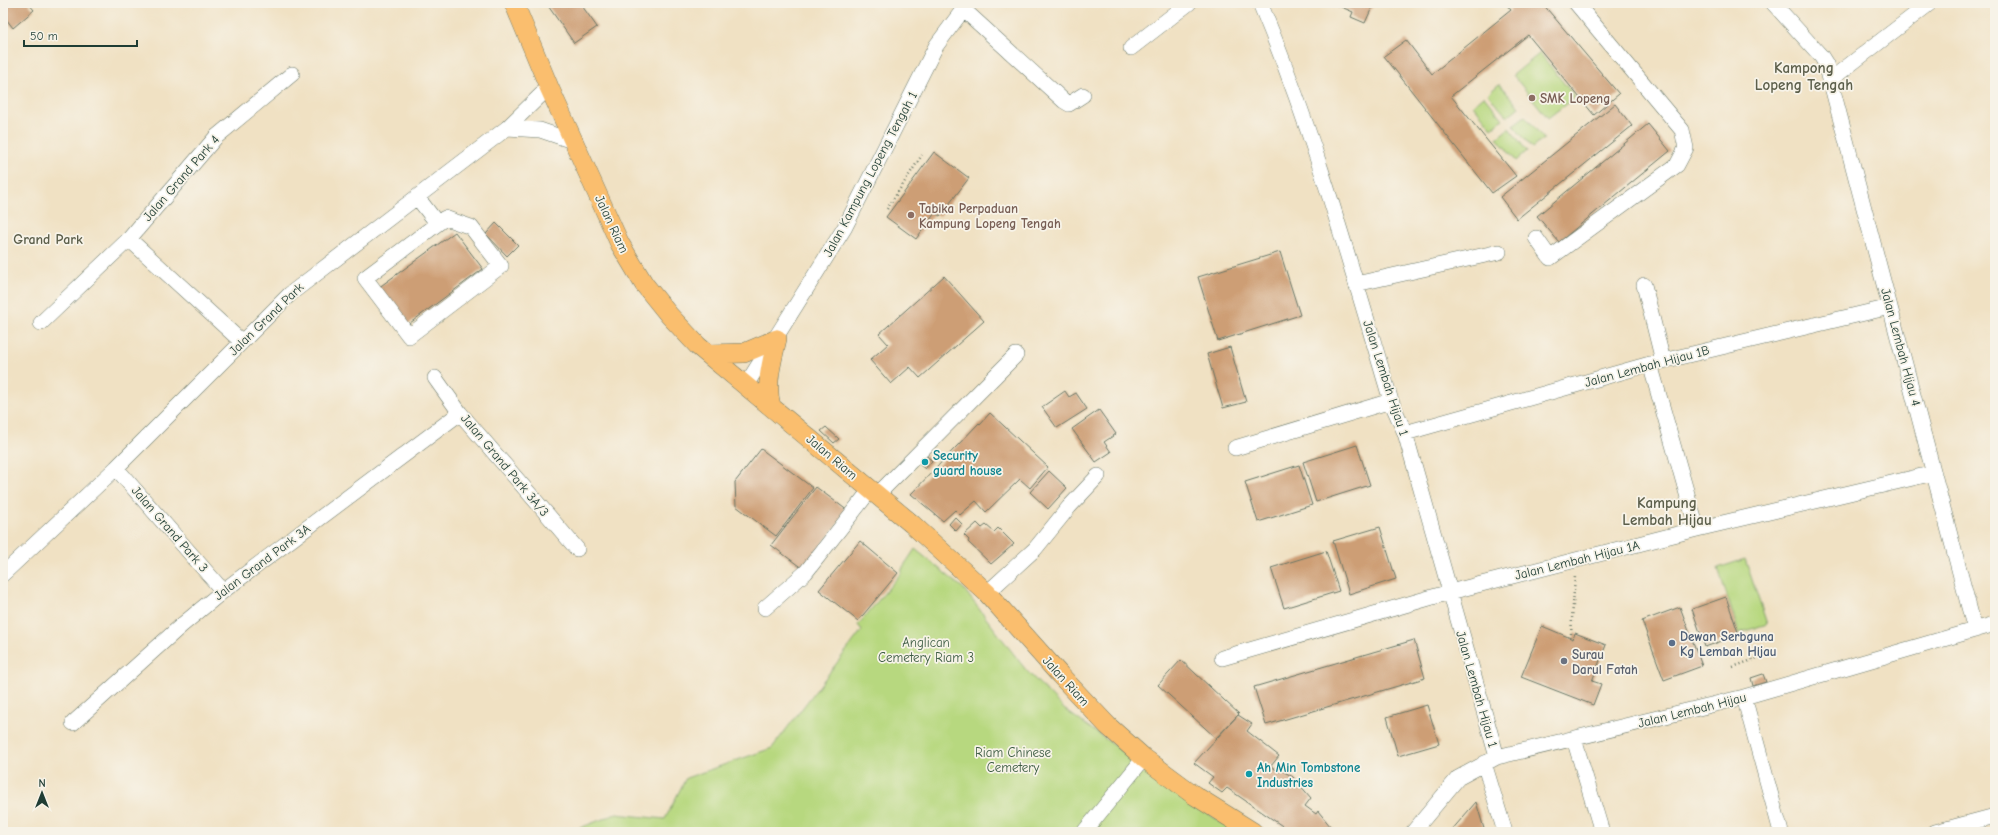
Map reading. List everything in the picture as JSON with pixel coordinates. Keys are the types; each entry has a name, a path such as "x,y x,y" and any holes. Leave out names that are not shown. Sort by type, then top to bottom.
{"main road":[{"name":"Jalan Riam","path":"514,3 549,87 620,244 644,284 669,315 709,354 874,492 987,593 1103,721 1144,758 1194,795 1253,832"},
{"path":"709,354 744,353 777,339"},
{"path":"771,406 768,381 777,339"}],"street":[{"path":"1131,48 1189,3"},
{"name":"Jalan Lembah Hijau 1","path":"1260,3 1286,65 1313,143 1391,401 1405,433 1450,592 1490,760 1505,832"},
{"path":"1536,238 1550,258 1677,165 1686,148 1682,130 1576,3"},
{"name":"Jalan Lembah Hijau 4","path":"1773,3 1822,56 1826,64 1975,630"},
{"path":"1830,80 1930,3"},
{"path":"965,6 1064,101 1069,104 1083,95"},
{"name":"Jalan Kampung Lopeng Tengah 1","path":"746,385 777,339 845,227 936,46 965,6"},
{"name":"Jalan Grand Park 4","path":"41,323 128,239 216,137 292,74"},
{"name":"Jalan Grand Park","path":"3,574 116,468 290,294 507,128 549,87"},
{"path":"507,128 540,130 575,142"},
{"path":"417,197 437,223"},
{"path":"444,218 472,227 501,266 409,336 365,278 437,223 444,218"},
{"path":"128,239 242,342"},
{"path":"1356,284 1499,252"},
{"path":"1644,285 1656,362 1697,529"},
{"name":"Jalan Lembah Hijau 1B","path":"1405,433 1656,362 1890,308"},
{"path":"764,608 806,572 874,492 1016,355"},
{"name":"Jalan Grand Park 3A/3","path":"435,378 460,413 577,549"},
{"path":"1235,448 1391,401"},
{"name":"Jalan Grand Park 3A","path":"73,723 182,625 224,591 460,413"},
{"name":"Jalan Grand Park 3","path":"116,468 224,591"},
{"name":"Jalan Lembah Hijau 1A","path":"1222,658 1450,592 1697,529 1934,473"},
{"path":"987,593 1035,549 1069,507 1098,476"},
{"name":"Jalan Lembah Hijau","path":"1413,832 1458,778 1490,760 1744,698 1995,624"},
{"path":"1744,698 1781,832"},
{"path":"1574,739 1602,832"},
{"path":"1084,832 1144,758"},
{"path":"1935,832 1995,816"}],"path":[{"path":"887,209 922,155"},
{"path":"1571,634 1576,561"},
{"path":"1733,667 1760,657"}],"green space":[{"path":"1540,53 1575,97 1548,118 1513,75"},
{"path":"1499,84 1519,107 1507,117 1488,94"},
{"path":"1484,96 1503,119 1492,128 1473,105"},
{"path":"1525,116 1544,139 1532,148 1513,125"},
{"path":"1509,128 1527,151 1516,161 1497,138"},
{"path":"915,549 963,588 1026,670 1064,709 1234,832 569,832 616,814 665,819 686,778 772,748 862,630 858,625 901,573 903,567"},
{"path":"1745,559 1767,624 1739,633 1718,568"}],"building":[{"path":"3,3 28,3 34,10 13,28 3,15"},
{"path":"546,3 580,3 597,27 574,43"},
{"path":"1332,3 1374,3 1365,23 1351,17 1353,12"},
{"path":"1505,3 1542,3 1619,94 1594,115 1528,35 1451,96 1516,176 1492,193 1384,56 1406,40 1432,74 1511,10"},
{"path":"1615,104 1632,126 1517,219 1500,197"},
{"path":"1648,124 1670,151 1559,242 1537,216"},
{"path":"934,152 969,178 940,216 935,213 916,239 886,217"},
{"path":"496,223 518,245 507,256 486,234"},
{"path":"455,232 483,269 406,326 378,288"},
{"path":"1280,252 1300,315 1218,341 1198,277"},
{"path":"944,276 984,321 920,378 910,367 891,384 870,360 888,344 879,334"},
{"path":"1230,347 1246,402 1223,408 1207,354"},
{"path":"1065,391 1069,397 1076,393 1087,409 1057,428 1042,407"},
{"path":"1099,410 1116,434 1104,442 1111,452 1096,462 1072,429"},
{"path":"990,413 1048,467 1030,488 1020,479 986,512 976,501 960,515 955,510 943,521 911,494"},
{"path":"826,427 839,439 834,443 821,431"},
{"path":"1357,445 1370,485 1316,502 1303,462"},
{"path":"761,449 813,488 776,536 736,506 735,482"},
{"name":"Security guard house","path":"926,455 932,461 925,469 918,463"},
{"path":"1299,465 1312,505 1258,522 1245,482"},
{"path":"1049,471 1067,488 1048,509 1030,492"},
{"path":"816,487 848,511 803,569 771,545"},
{"path":"955,517 962,524 956,531 949,524"},
{"path":"977,523 982,528 986,525 994,532 998,528 1014,544 991,564 968,542 969,540 964,535"},
{"path":"1380,527 1396,579 1349,594 1333,541"},
{"path":"860,541 898,573 858,621 819,590"},
{"path":"1326,551 1339,591 1284,608 1271,568"},
{"path":"1726,597 1739,635 1705,647 1692,609"},
{"name":"Dewan Serbguna Kg Lembah Hijau","path":"1680,607 1702,666 1664,680 1642,621"},
{"name":"Surau Darul Fatah","path":"1542,626 1573,639 1575,633 1606,645 1592,681 1601,684 1593,705 1521,677"},
{"path":"1414,640 1425,678 1266,725 1254,687"},
{"path":"1181,660 1239,714 1216,738 1158,685"},
{"path":"1763,674 1766,682 1753,686 1751,678"},
{"path":"1427,705 1439,744 1398,756 1387,717"},
{"name":"Ah Min Tombstone Industries","path":"1238,715 1252,724 1247,731 1279,756 1271,766 1279,772 1281,770 1293,777 1311,798 1305,806 1316,814 1318,811 1335,832 1291,832 1227,788 1222,793 1208,783 1213,777 1194,763"},
{"path":"1476,802 1485,832 1450,832"}],"place":[{"name":"SMK Lopeng","path":"1532,98"},
{"name":"Tabika Perpaduan Kampung Lopeng Tengah","path":"911,215"},
{"name":"Security guard house","path":"925,462"},
{"name":"Dewan Serbguna Kg Lembah Hijau","path":"1672,643"},
{"name":"Surau Darul Fatah","path":"1564,661"},
{"name":"Ah Min Tombstone Industries","path":"1249,774"}],"district":[{"name":"Kampong Lopeng Tengah","path":"1804,76"},
{"name":"Grand Park","path":"48,239"},
{"name":"Kampung Lembah Hijau","path":"1667,512"}],"park label":[{"name":"Anglican Cemetery Riam 3","path":"926,650"},
{"name":"Riam Chinese Cemetery","path":"1013,760"}]}
